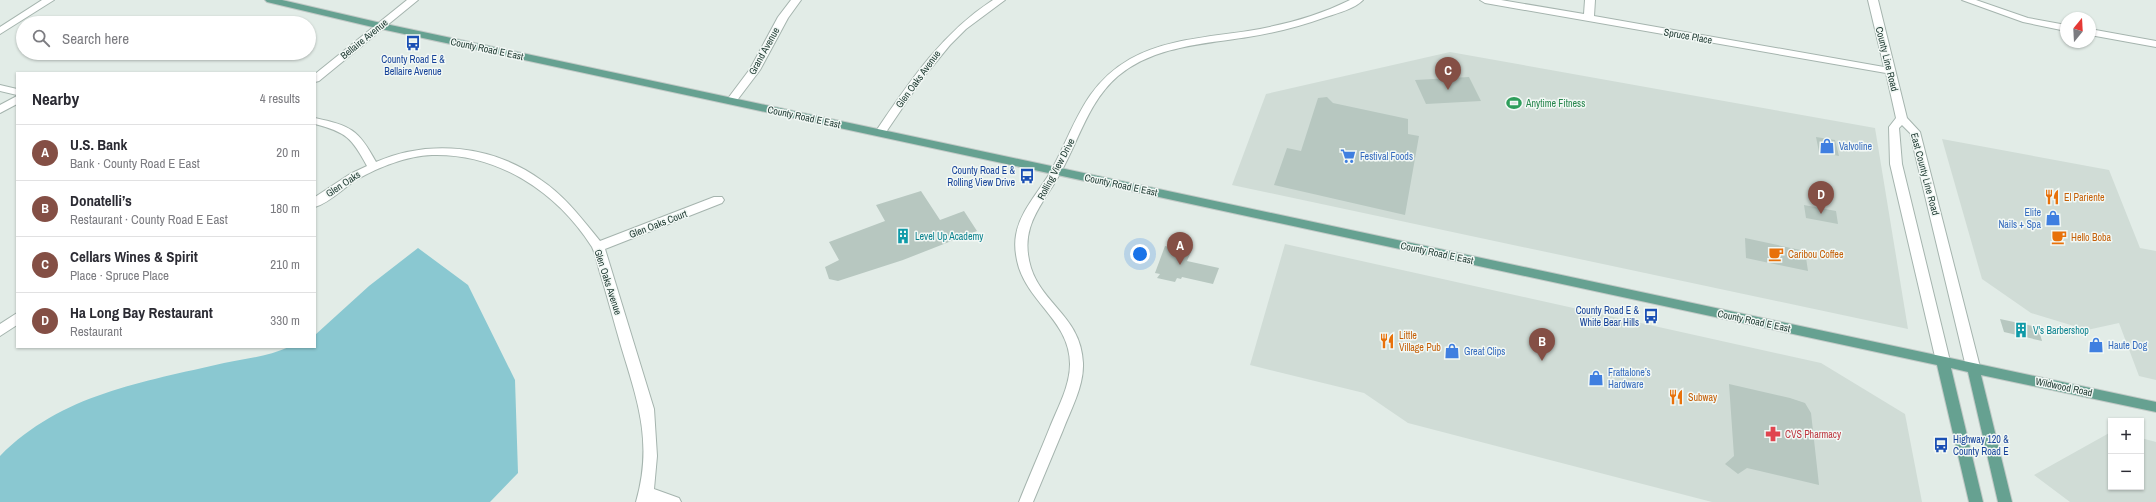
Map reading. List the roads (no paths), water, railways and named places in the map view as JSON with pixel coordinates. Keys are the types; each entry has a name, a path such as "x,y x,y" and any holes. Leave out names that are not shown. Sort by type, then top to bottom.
{"main road":[{"name":"County Road E East","path":"270,0 381,26 1684,307 1973,367"},
{"name":"East County Line Road","path":"1943,361 1976,502"},
{"name":"East County Line Road","path":"1973,367 2005,502"},
{"name":"Wildwood Road","path":"1973,367 2156,408"}],"street":[{"path":"24,16 49,0"},
{"name":"Bellaire Avenue","path":"316,77 413,0"},
{"name":"Grand Avenue","path":"731,101 755,70 783,17 796,0"},
{"name":"Glen Oaks Avenue","path":"880,133 937,51 970,20 1000,0"},
{"name":"Rolling View Drive","path":"1026,502 1076,375 1077,357 1074,341 1067,327 1036,291 1026,275 1021,258 1020,243 1024,226 1056,171 1097,91 1114,75 1134,61 1170,47 1270,30 1296,24 1328,13 1358,0"},
{"name":"Spruce Place","path":"1485,0 1890,71"},
{"path":"1589,18 1590,0"},
{"name":"County Line Road","path":"1873,0 1902,119"},
{"path":"1967,0 1983,2 2026,20 2060,27"},
{"path":"0,31 16,21"},
{"path":"2096,33 2156,44"},
{"path":"0,88 16,92"},
{"path":"0,110 16,100"},
{"name":"East County Line Road","path":"1943,361 1896,164 1894,128 1902,119 1915,132 1973,367"},
{"path":"316,121 339,127 355,135 372,166"},
{"name":"Glen Oaks Avenue","path":"372,166 408,156 430,152 458,152 486,156 501,161 544,187 574,216 598,247 647,409 651,463 644,498"},
{"name":"Glen Oaks","path":"316,202 340,183 372,166"},
{"name":"Glen Oaks Court","path":"598,247 718,200"},
{"path":"0,331 16,319"},
{"path":"644,498 674,502"}],"water":[{"path":"418,248 468,285 515,380 518,473 490,502 0,502 0,456 24,435 49,418 76,404 104,393 134,384 224,363 249,359 286,348 316,348 316,334 369,286"}],"place":[{"name":"County Road E & Bellaire Avenue","path":"413,43"},
{"name":"Cellars Wines & Spirit","path":"1448,90"},
{"name":"Anytime Fitness","path":"1514,103"},
{"name":"Valvoline","path":"1827,146"},
{"name":"Festival Foods","path":"1348,156"},
{"name":"County Road E & Rolling View Drive","path":"1027,176"},
{"name":"El Pariente","path":"2052,197"},
{"name":"Ha Long Bay Restaurant","path":"1821,214"},
{"name":"Elite Nails + Spa","path":"2053,218"},
{"name":"Level Up Academy","path":"903,236"},
{"name":"Hello Boba","path":"2059,237"},
{"name":"Caribou Coffee","path":"1776,254"},
{"name":"U.S. Bank","path":"1180,265"},
{"name":"County Road E & White Bear Hills","path":"1651,316"},
{"name":"V's Barbershop","path":"2021,330"},
{"name":"Little Village Pub","path":"1387,341"},
{"name":"Haute Dog","path":"2096,345"},
{"name":"Great Clips","path":"1452,351"},
{"name":"Donatelli’s","path":"1542,361"},
{"name":"Frattalone’s Hardware","path":"1596,378"},
{"name":"Subway","path":"1676,397"},
{"name":"CVS Pharmacy","path":"1773,434"},
{"name":"Highway 120 & County Road E","path":"1941,445"}]}
